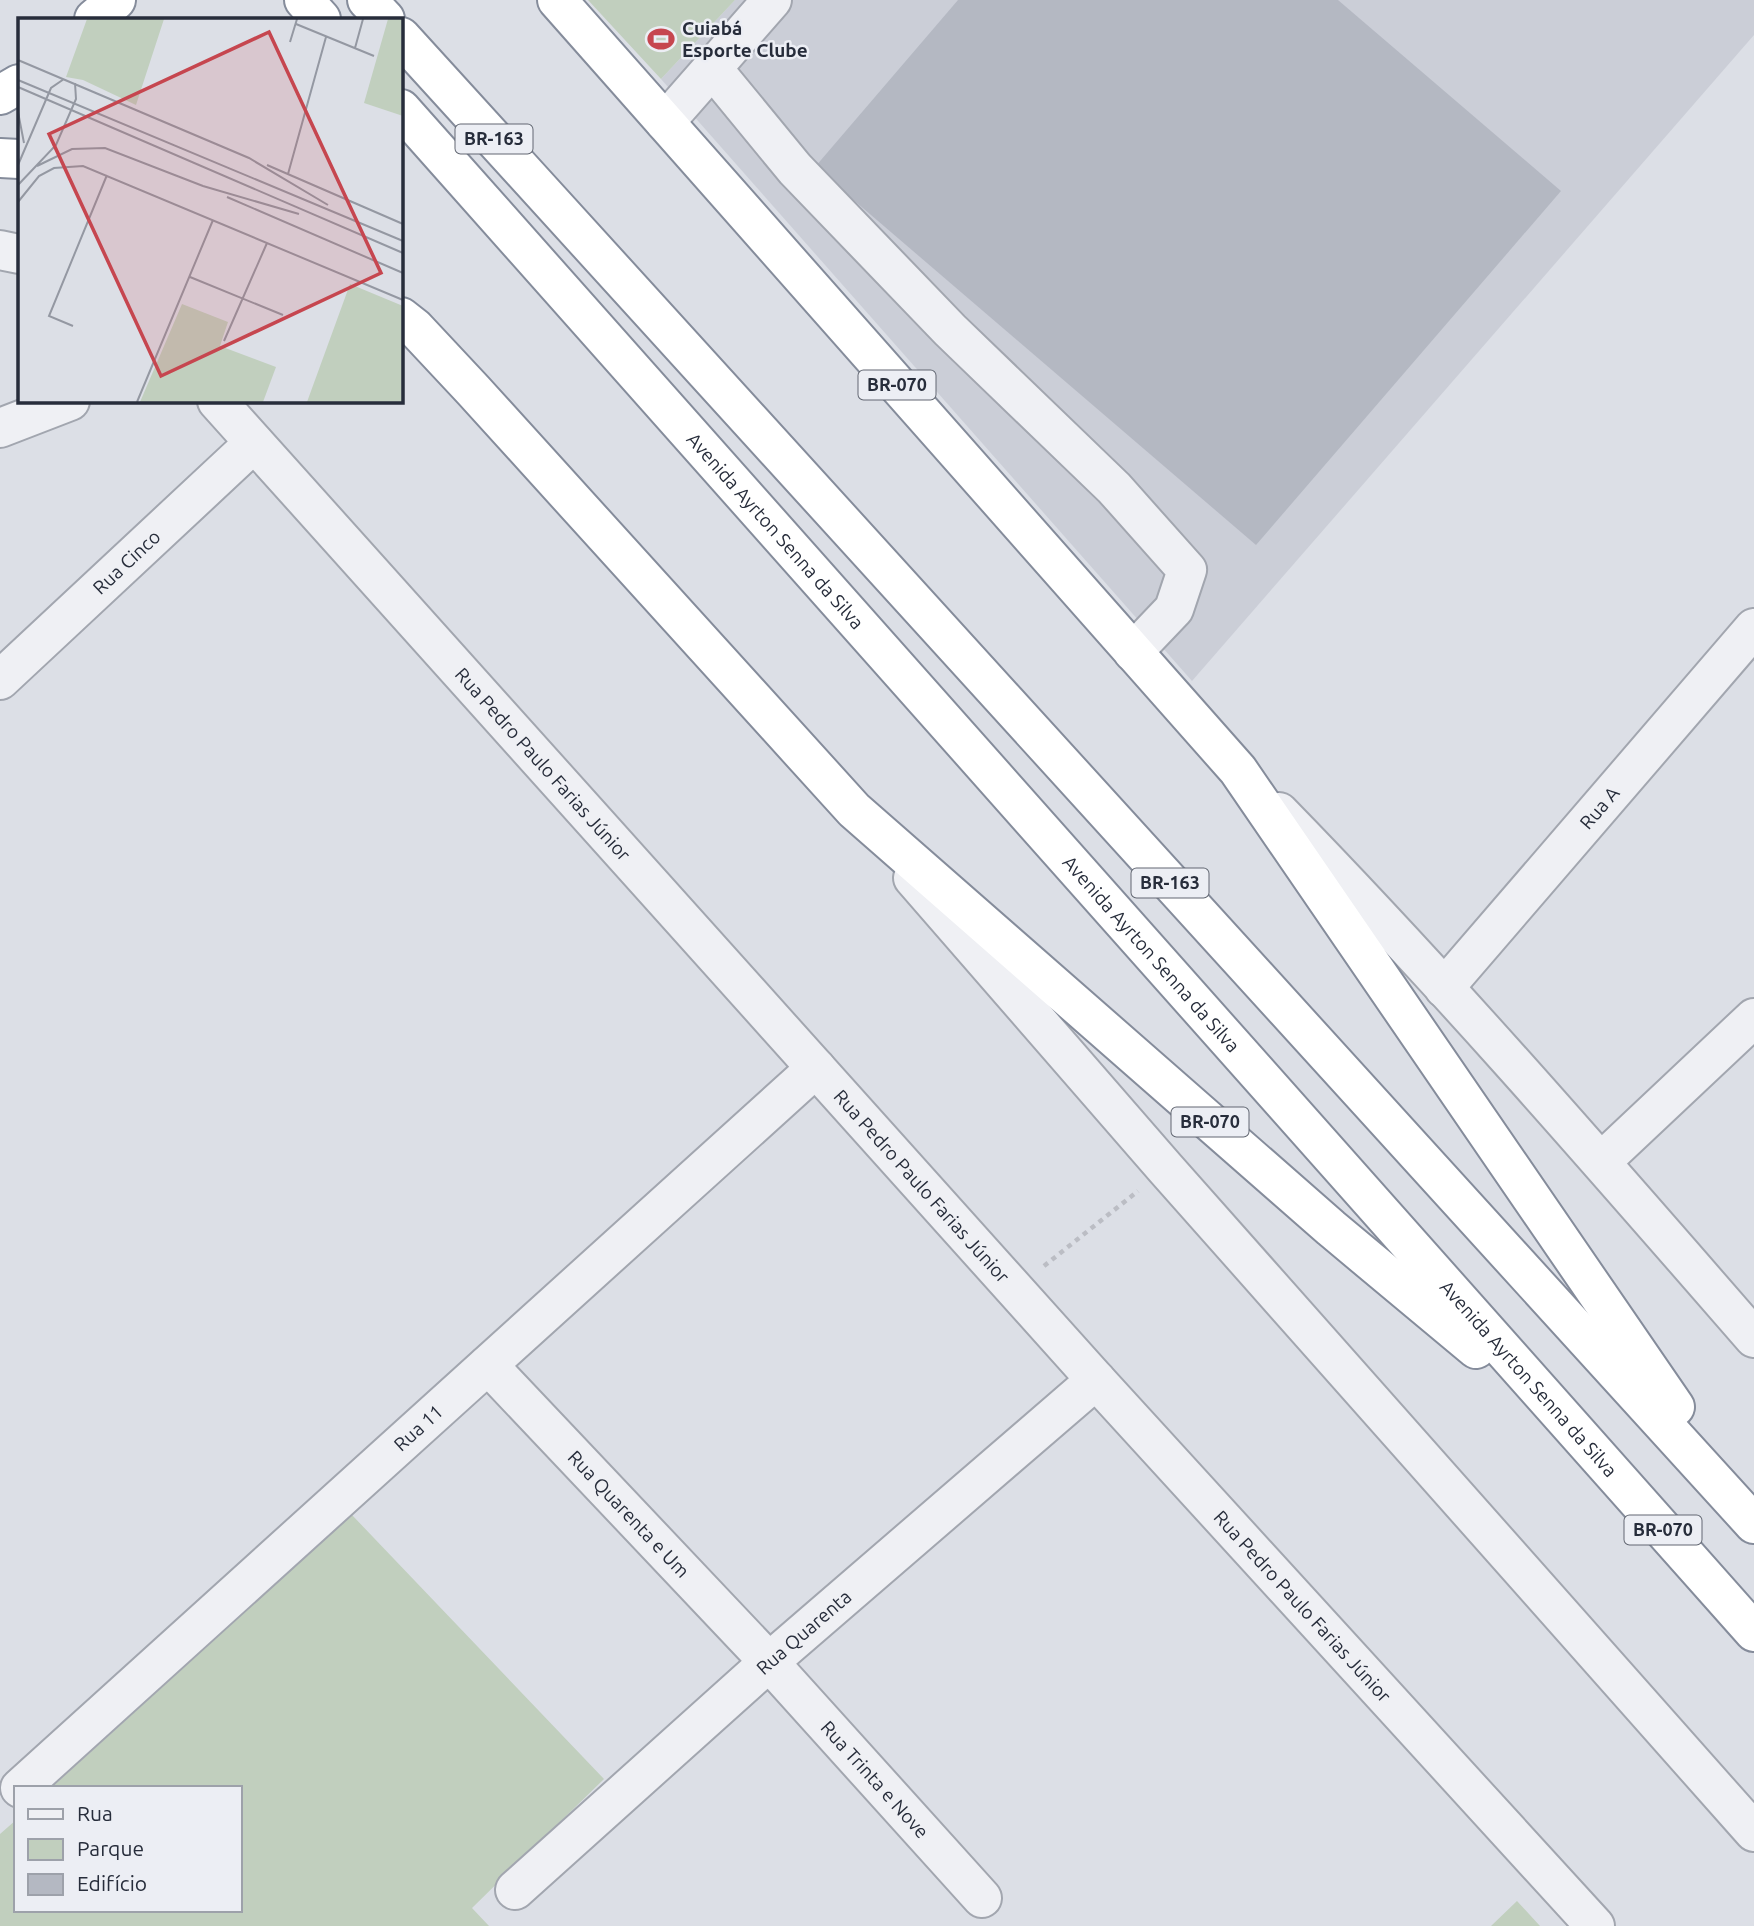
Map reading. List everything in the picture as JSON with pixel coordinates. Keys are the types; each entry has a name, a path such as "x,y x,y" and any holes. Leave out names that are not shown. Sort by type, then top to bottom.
{"highway":[{"path":"94,18 116,0"},
{"path":"304,0 320,18"},
{"path":"367,0 384,18"},
{"name":"BR-070","path":"557,0 1238,770 1754,1523"},
{"name":"BR-163","path":"402,38 1754,1523"},
{"path":"0,95 18,85"},
{"name":"Avenida Ayrton Senna da Silva","path":"402,110 1754,1632"},
{"path":"0,158 18,159"},
{"name":"BR-070","path":"402,318 415,328 473,390 854,810 1320,1219 1572,1428"}],"street":[{"path":"665,122 772,0"},
{"path":"712,68 795,169 950,330 1114,488 1187,569 1174,609 1133,652"},
{"path":"0,250 18,254"},
{"path":"0,428 67,402"},
{"name":"Rua Pedro Paulo Farias Júnior","path":"218,402 1096,1380 1595,1926"},
{"name":"Rua Cinco","path":"0,680 254,443"},
{"name":"Rua A","path":"1444,988 1754,628"},
{"path":"1238,770 1363,898 1601,1161 1754,1338"},
{"path":"854,810 1166,1169 1754,1832"},
{"path":"1601,1161 1754,1018"},
{"name":"Rua 11","path":"22,1786 816,1068"},
{"name":"Rua Quarenta e Um","path":"488,1365 769,1662"},
{"name":"Rua Quarenta","path":"515,1890 769,1662 1096,1380"},
{"name":"Rua Trinta e Nove","path":"769,1662 982,1898"},
{"name":"Rua 11","path":"0,1805 14,1793"}],"path":[{"path":"1015,1290 1166,1169"}],"shaded area":[{"path":"735,0 1754,0 1754,35 1192,681 661,79"}],"green space":[{"name":"Cuiabá Esporte Clube","path":"588,0 735,0 661,79"},
{"path":"352,1515 604,1779 472,1908 489,1926 0,1926 0,1834 14,1822 14,1912 242,1912 242,1786 53,1786"},
{"path":"1517,1901 1540,1926 1491,1926"}],"building":[{"path":"958,0 1338,0 1561,191 1256,545 815,167"}],"place":[{"name":"Cuiabá Esporte Clube","path":"661,39"}]}
